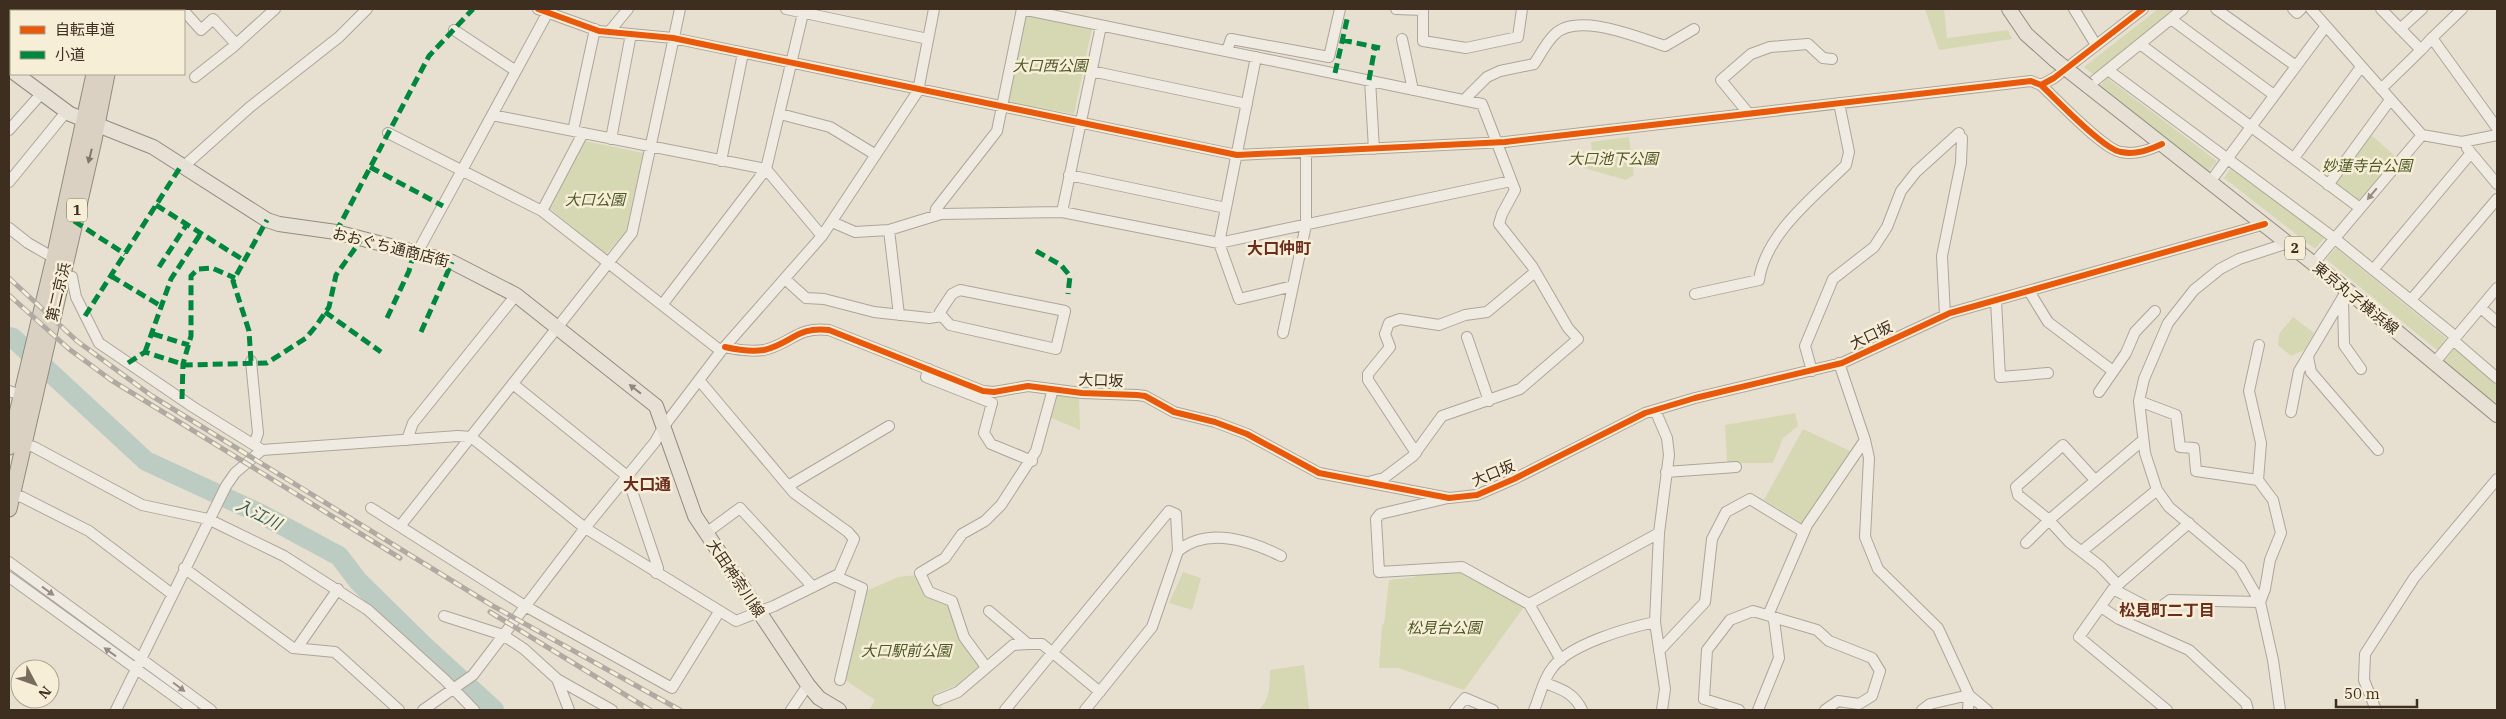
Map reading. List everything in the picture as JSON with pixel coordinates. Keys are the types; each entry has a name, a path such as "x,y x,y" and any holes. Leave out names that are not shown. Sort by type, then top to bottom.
{"highway":[{"name":"第二京浜","path":"13,442 62,275 91,124 94,75"},
{"name":"第二京浜","path":"41,342 54,258 91,124 107,75"},
{"name":"第二京浜","path":"11,502 15,393 33,373"}],"main road":[{"name":"東京丸子横浜線","path":"2009,9 2026,34 2055,60 2314,263 2345,293 2435,362 2497,415"},
{"name":"おおぐち通商店街","path":"17,75 66,112 91,124 153,148 262,217 279,224 336,232 452,262 516,295 656,406 664,426"},
{"name":"大田神奈川線","path":"664,426 694,516 808,685 819,698 839,710"}],"street":[{"path":"195,77 275,9"},
{"path":"183,167 250,107 339,37 367,9"},
{"path":"609,32 628,9"},
{"path":"401,525 632,233 680,9"},
{"path":"786,9 804,11 928,39"},
{"path":"423,710 470,677 585,528 655,442 664,426 723,349 822,236 918,91 934,9"},
{"path":"935,216 936,209 997,131 1022,9 1482,104 1516,190 1502,214 1499,224 1535,272 1568,328 1578,339 1520,389 1442,416 1416,453 1384,478 1369,482"},
{"path":"1227,51 1231,39 1329,56 1340,9"},
{"path":"1396,9 1423,9 1423,41 1466,48 1518,37 1522,9"},
{"path":"2074,9 2096,45"},
{"path":"2041,85 2054,78 2143,9"},
{"path":"2088,86 2183,9"},
{"path":"2216,9 2296,66"},
{"path":"2293,9 2297,13 2302,9"},
{"path":"2311,9 2422,135 2462,142 2497,135"},
{"path":"2381,9 2421,50"},
{"path":"2400,29 2422,9"},
{"path":"2381,89 2462,9"},
{"path":"417,253 516,71 543,10 595,29 609,32 673,38 918,91 1237,155 1306,154 1496,142 2031,81 2041,85 2105,144 2120,152 2146,152 2162,144"},
{"path":"662,305 766,170 804,11"},
{"path":"185,12 201,30 213,19 236,44"},
{"path":"2171,19 2274,95"},
{"path":"1464,100 1487,76 1500,71 1534,64 1555,34 1578,25 1606,27 1665,46 1694,29"},
{"path":"1062,212 1101,26"},
{"path":"2210,182 2326,26"},
{"path":"542,210 578,132 595,29"},
{"path":"454,30 516,71"},
{"path":"610,139 631,34"},
{"path":"2432,38 2497,128"},
{"path":"1402,39 1413,90"},
{"path":"1749,114 1721,80 1751,54 1770,47 1808,44 1823,58 1832,59"},
{"path":"2140,44 2360,208"},
{"path":"721,161 743,53"},
{"path":"1256,57 1219,243 1239,299 1293,286"},
{"path":"2294,158 2361,67"},
{"path":"2108,70 2334,238 2411,300 2497,378"},
{"path":"1091,71 1247,104"},
{"path":"1370,80 1374,149"},
{"path":"9,130 41,94"},
{"path":"2328,185 2390,100"},
{"path":"1695,294 1759,280 1762,262 1782,229 1846,165 1848,152 1839,103"},
{"path":"9,182 66,112"},
{"path":"780,114 830,127 876,155"},
{"path":"492,115 766,170 822,236"},
{"path":"388,133 542,210 662,305 723,349"},
{"path":"1812,370 1805,346 1833,278 1874,246 1887,227 1901,191 1916,172 1961,135 1961,163 1942,256 1945,315"},
{"path":"2314,263 2422,135"},
{"path":"2462,142 2497,184"},
{"path":"2373,270 2472,153"},
{"path":"1283,333 1306,225 1306,154"},
{"path":"1069,175 1226,208"},
{"path":"832,222 855,232 889,230 935,216 1062,212 1219,243 1511,180"},
{"path":"2411,300 2497,199"},
{"name":"大口坂","path":"723,349 742,351 764,350 800,332 818,328 829,330 983,391 994,392 1028,386 1145,396 1174,412 1215,422 1246,434 1308,469 1449,498 1477,495 1507,482 1636,417 1655,410 1695,398 1839,363 1945,315 2264,224"},
{"path":"9,228 28,243 54,258"},
{"path":"889,230 899,315"},
{"path":"2280,710 2273,660 2260,602 2240,567 2164,502 2157,490 2145,453 2138,401 2144,379 2168,323 2194,290 2220,269 2239,259 2288,243"},
{"path":"1416,453 1368,380 1368,374 1390,347 1385,334 1389,323 1400,319 1439,325 1465,315 1487,312 1535,272"},
{"path":"62,275 72,277 76,296 99,343 258,447 471,437 585,528 736,621 835,576 844,564 854,539 848,532 794,493 699,380"},
{"path":"785,279 806,298 824,299 874,312 929,318 942,316"},
{"path":"2435,362 2497,288"},
{"path":"960,290 1065,311 1056,349 950,326 942,316 940,312 952,294 960,290"},
{"path":"2029,290 2048,322 2113,371"},
{"path":"2291,412 2299,371 2345,293"},
{"path":"2345,293 2344,345 2361,369"},
{"path":"407,440 412,423 516,295"},
{"path":"1996,300 2000,377 2048,373"},
{"path":"2481,308 2497,322"},
{"path":"2099,392 2126,353 2135,332 2155,311"},
{"path":"1467,337 1489,401"},
{"path":"2259,345 2249,391 2261,443 2258,480 2273,500 2281,533 2270,560 2265,589 2260,602"},
{"path":"2308,357 2311,372 2378,450"},
{"path":"116,710 208,519 226,486 258,447 251,361"},
{"path":"1839,363 1865,440 1869,458 1865,537 1878,569 1938,628 1969,695 1988,710"},
{"path":"929,369 926,377 992,403 984,433 991,444 1032,461"},
{"path":"513,384 627,476 658,568 656,573"},
{"path":"986,667 964,637 952,601 929,592 920,574 945,558 962,534 985,521 1001,505 1032,461 1053,389"},
{"path":"2138,401 2176,415 2180,447 2194,448 2196,471 2258,480"},
{"path":"1655,410 1667,438 1669,456 1659,533 1655,622 1662,658 1665,689 1662,710"},
{"path":"788,486 889,426"},
{"path":"1760,710 1779,658 1772,616 1769,613 1804,532 1865,440"},
{"path":"2026,543 2049,520 2143,440"},
{"path":"13,442 34,447 142,505 208,519 284,556 368,610 445,680 456,687 474,710"},
{"path":"2095,480 2063,446 2016,487 2018,495 2049,520 2069,542 2100,566 2115,587 2155,611 2170,600 2260,602"},
{"path":"1666,472 1736,468"},
{"path":"2376,710 2364,680 2365,654 2414,578 2497,479"},
{"path":"2082,551 2157,490"},
{"path":"11,502 22,497 89,531 172,594"},
{"path":"1449,498 1380,514 1376,519 1379,572 1462,567 1529,604 1561,660"},
{"path":"1662,658 1705,602 1712,539 1726,512 1750,499 1804,532"},
{"path":"371,508 401,525 525,606 672,688 719,612"},
{"path":"706,533 740,508 813,587"},
{"path":"1005,710 1169,511 1176,514 1178,550 1152,627 1085,710"},
{"path":"2167,710 2079,637 2115,587 2189,523"},
{"path":"1529,604 1659,533"},
{"path":"1178,550 1193,541 1224,538 1262,546 1281,556"},
{"path":"9,562 211,710"},
{"path":"184,568 297,648 335,652 399,710"},
{"path":"835,576 862,588 840,680"},
{"path":"9,578 136,671 193,710"},
{"path":"297,648 338,589"},
{"path":"2101,607 2119,619 2190,650 2246,703 2248,710"},
{"path":"990,611 1028,644"},
{"path":"1739,710 1704,699 1705,648 1730,620 1753,611 1817,630 1829,641 1872,658 1880,670 1872,696 1859,704 1838,701 1825,710"},
{"path":"444,616 503,635 524,649 557,679 612,710"},
{"path":"1534,710 1548,673 1561,660 1621,629 1655,622"},
{"path":"938,700 958,692 1013,645 1028,644 1042,644 1100,692"},
{"path":"557,679 569,710"},
{"path":"1545,683 1564,690 1578,702 1582,710"},
{"path":"791,710 808,685"},
{"path":"1922,710 1930,704 1969,695"},
{"path":"1968,710 1969,695"},
{"path":"1455,710 1464,698 1493,710"}],"green space":[{"path":"1925,9 1944,9 1947,38 2008,30 2012,39 1939,50"},
{"path":"2158,9 2179,9 2095,76 2084,67"},
{"name":"大口西公園","path":"1026,13 1092,28 1074,114 1008,102"},
{"path":"2107,78 2217,161 2208,172 2100,87"},
{"name":"妙蓮寺台公園","path":"2369,133 2396,157 2357,204 2331,185"},
{"name":"大口池下公園","path":"1629,137 1634,175 1626,180 1584,168 1581,154 1592,153 1591,142"},
{"name":"大口公園","path":"585,141 643,153 626,231 606,254 549,208"},
{"path":"2235,168 2325,237 2315,249 2224,178 2230,169"},
{"path":"2336,248 2447,339 2438,351 2326,259"},
{"path":"2293,317 2314,333 2304,350 2291,356 2278,345 2279,334"},
{"path":"2455,348 2497,385 2497,407 2444,361"},
{"path":"1058,395 1079,398 1080,430 1049,417 1054,399"},
{"path":"1795,413 1798,426 1783,438 1773,463 1727,463 1725,425"},
{"path":"1803,429 1850,451 1803,524 1764,500"},
{"name":"松見台公園","path":"1463,571 1524,607 1464,690 1398,668 1379,668 1382,625 1384,624 1389,580 1415,577 1417,574"},
{"path":"1183,572 1201,578 1192,610 1169,603"},
{"name":"大口駅前公園","path":"916,575 951,603 956,632 981,664 957,685 935,694 943,710 869,710 875,700 844,679 864,592 898,577"},
{"path":"1304,665 1309,710 1259,710 1266,701 1270,670"}],"waterway":[{"name":"入江川","path":"9,337 13,338 146,461 261,514 339,556 358,581 423,645 494,710"}],"railway":[{"path":"9,278 77,341 152,396 493,606 680,710"},
{"path":"9,295 69,349 111,380 400,558"},
{"path":"490,612 650,710"}],"marked path":[{"path":"336,232 429,56 473,9"},
{"path":"1335,73 1348,15"},
{"path":"1342,40 1380,48"},
{"path":"1369,80 1375,47"},
{"path":"85,316 181,166"},
{"path":"370,167 443,206"},
{"path":"156,205 245,261"},
{"path":"251,361 249,331 233,281 267,220"},
{"path":"74,221 125,254"},
{"path":"159,267 187,224"},
{"path":"145,352 171,279 201,233"},
{"path":"128,363 145,352 185,365 267,363 306,338 316,326 329,307 336,275 361,240"},
{"path":"1036,251 1061,265 1070,276 1068,294"},
{"path":"387,318 409,271 414,252"},
{"path":"421,332 452,262"},
{"path":"182,399 183,364 191,336 191,276 198,269 212,268 235,278"},
{"path":"111,276 161,306"},
{"path":"325,312 381,352"},
{"path":"153,334 189,345"}],"cycle path":[{"path":"538,9 599,31 673,38 1237,155 1505,142 2031,81 2041,85 2092,134 2113,149 2127,153 2137,152 2162,144"},
{"path":"2041,85 2054,78 2143,9"},
{"path":"725,347 754,351 764,350 781,344 801,333 818,329 829,330 983,391 994,392 1028,386 1082,393 1145,396 1174,412 1215,422 1247,434 1319,473 1449,498 1477,495 1514,479 1645,413 1695,398 1842,363 1950,313 2265,224"}],"district":[{"name":"大口仲町","path":"1279,248"},
{"name":"大口通","path":"647,484"},
{"name":"松見町二丁目","path":"2167,610"}]}
